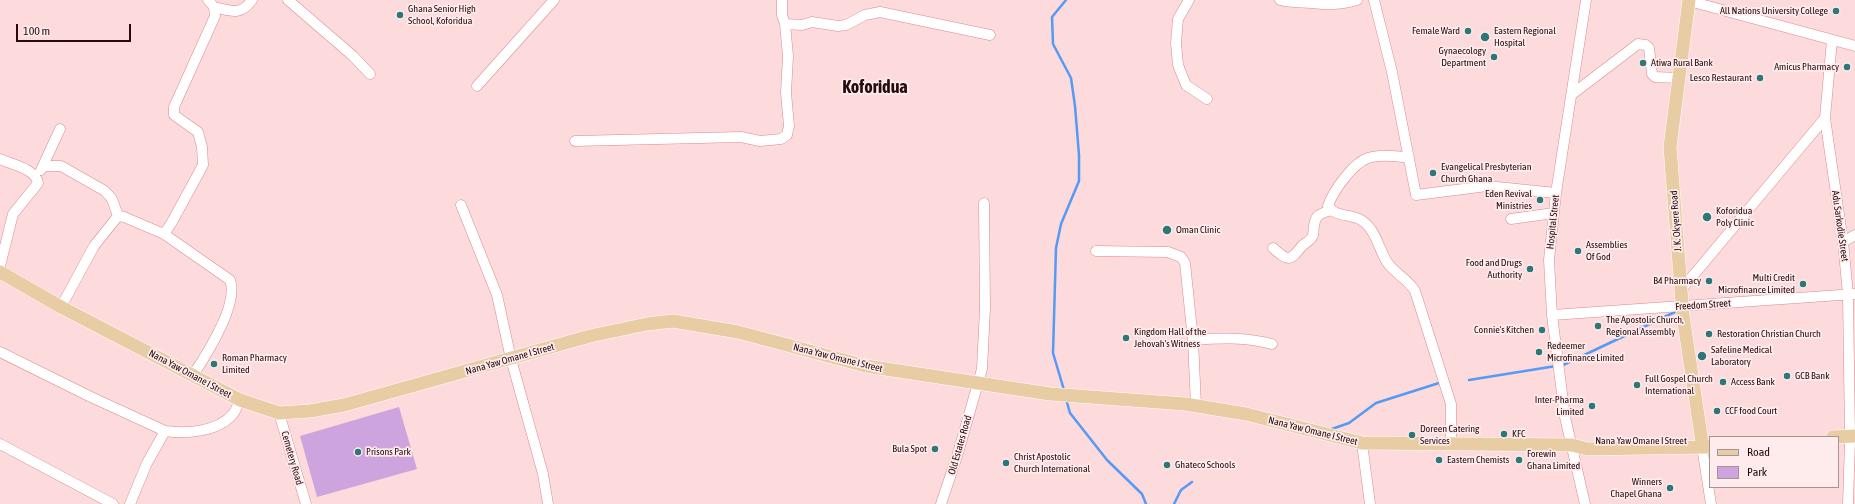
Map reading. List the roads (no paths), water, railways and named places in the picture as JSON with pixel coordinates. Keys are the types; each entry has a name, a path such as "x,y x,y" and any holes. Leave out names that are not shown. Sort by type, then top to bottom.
{"main road":[{"name":"J. K. Okyere Road","path":"1689,1 1670,146 1682,306 1706,444"},
{"name":"Nana Yaw Omane I Street","path":"0,272 61,307 240,400 279,413 310,412 344,405 590,336 647,324 674,321 738,332 866,366 1050,394 1184,404 1246,414 1362,443 1572,446 1586,441 1706,444"},
{"path":"1839,438 1850,439"}],"street":[{"path":"211,4 239,12 247,7 252,0"},
{"path":"288,0 353,56 370,74"},
{"path":"477,86 554,0"},
{"path":"575,141 741,137 760,141 782,139 787,135 789,126 786,93 788,56 786,24 782,15 782,0"},
{"path":"1189,0 1178,19 1176,43 1178,65 1186,85 1207,99"},
{"path":"1280,0 1291,3 1329,5 1356,0"},
{"path":"1374,0 1392,72 1416,195 1487,186 1556,193"},
{"name":"Hospital Street","path":"1584,504 1565,417 1552,315 1550,260 1556,193 1586,0"},
{"path":"1689,1 1855,46"},
{"path":"164,234 202,169 202,147 198,132 174,115 174,107 215,16 211,4"},
{"path":"786,24 802,25 812,22 838,26 846,25 865,15 880,12 990,35"},
{"name":"Adu Sarkodie Street","path":"1832,40 1825,118 1852,294 1848,504"},
{"path":"1571,95 1638,44 1646,45 1650,48 1652,74 1655,77 1678,78"},
{"path":"1681,290 1825,118"},
{"path":"0,266 13,214 21,202 36,187 43,166 60,129"},
{"path":"1331,210 1328,206 1337,188 1363,160 1369,157 1393,156 1409,158"},
{"path":"0,159 31,173 38,180"},
{"path":"43,166 61,166 105,191 112,198 118,216"},
{"name":"Old Estates Road","path":"940,504 956,460 982,369 985,308 984,203"},
{"path":"461,206 497,295 511,359 543,474 548,504"},
{"path":"1273,248 1286,257 1291,258 1295,256 1311,239 1316,218 1331,210 1355,217 1369,226 1388,264 1410,282 1415,291 1451,404 1451,444"},
{"path":"1511,219 1554,213"},
{"path":"118,216 124,217 164,234 230,280 233,287 232,298 214,342 193,375"},
{"path":"61,307 94,246 118,216"},
{"path":"1843,242 1855,234"},
{"path":"1096,251 1168,252 1180,256 1185,263 1194,340 1196,406"},
{"name":"Freedom Street","path":"1552,315 1852,294"},
{"path":"1194,340 1226,337 1256,340 1272,344"},
{"path":"0,352 97,400 165,431 179,433 203,430 222,422 233,414 240,400"},
{"name":"Cemetery Road","path":"279,413 306,504"},
{"path":"130,504 147,463 165,431"},
{"path":"1362,443 1370,504"},
{"path":"0,444 113,504"},
{"path":"1706,444 1709,480"},
{"path":"1710,488 1711,504"}],"waterway":[{"path":"1064,390 1053,353 1056,248 1061,224 1079,181 1079,155 1071,78 1053,44 1052,17 1066,0"},
{"path":"1561,366 1675,312"},
{"path":"1469,380 1556,366"},
{"path":"1329,430 1349,423 1376,403 1439,383"},
{"path":"1066,399 1070,413 1107,460 1142,494 1146,504"},
{"path":"1174,504 1181,490 1192,482"}],"place":[{"name":"All Nations University College","path":"1836,11"},
{"name":"Ghana Senior High School, Koforidua","path":"400,15"},
{"name":"Female Ward","path":"1468,31"},
{"name":"Eastern Regional Hospital","path":"1485,37"},
{"name":"Gynaecology Department","path":"1494,57"},
{"name":"Atiwa Rural Bank","path":"1643,63"},
{"name":"Amicus Pharmacy","path":"1847,67"},
{"name":"Lesco Restaurant","path":"1760,78"},
{"name":"Evangelical Presbyterian Church Ghana","path":"1433,173"},
{"name":"Eden Revival Ministries","path":"1540,200"},
{"name":"Koforidua Poly Clinic","path":"1707,217"},
{"name":"Oman Clinic","path":"1167,230"},
{"name":"Assemblies Of God","path":"1578,251"},
{"name":"Food and Drugs Authority","path":"1530,269"},
{"name":"B4 Pharmacy","path":"1709,281"},
{"name":"Multi Credit Microfinance Limited","path":"1803,284"},
{"name":"The Apostolic Church, Regional Assembly","path":"1598,326"},
{"name":"Connie's Kitchen","path":"1542,330"},
{"name":"Restoration Christian Church","path":"1709,334"},
{"name":"Kingdom Hall of the Jehovah's Witness","path":"1126,338"},
{"name":"Redeemer Microfinance Limited","path":"1539,352"},
{"name":"Safeline Medical Laboratory","path":"1702,356"},
{"name":"Roman Pharmacy Limited","path":"214,364"},
{"name":"GCB Bank","path":"1787,376"},
{"name":"Access Bank","path":"1723,382"},
{"name":"Full Gospel Church International","path":"1637,385"},
{"name":"Inter-Pharma Limited","path":"1592,406"},
{"name":"CCF food Court","path":"1717,411"},
{"name":"KFC","path":"1504,434"},
{"name":"Doreen Catering Services","path":"1412,435"},
{"name":"Bula Spot","path":"935,449"},
{"name":"Prisons Park","path":"358,452"},
{"name":"Eastern Chemists","path":"1439,460"},
{"name":"Forewin Ghana Limited","path":"1519,460"},
{"name":"Christ Apostolic Church International","path":"1006,463"},
{"name":"Ghateco Schools","path":"1167,465"},
{"name":"Winners Chapel Ghana","path":"1670,488"}],"district":[{"name":"Koforidua","path":"875,87"}]}
